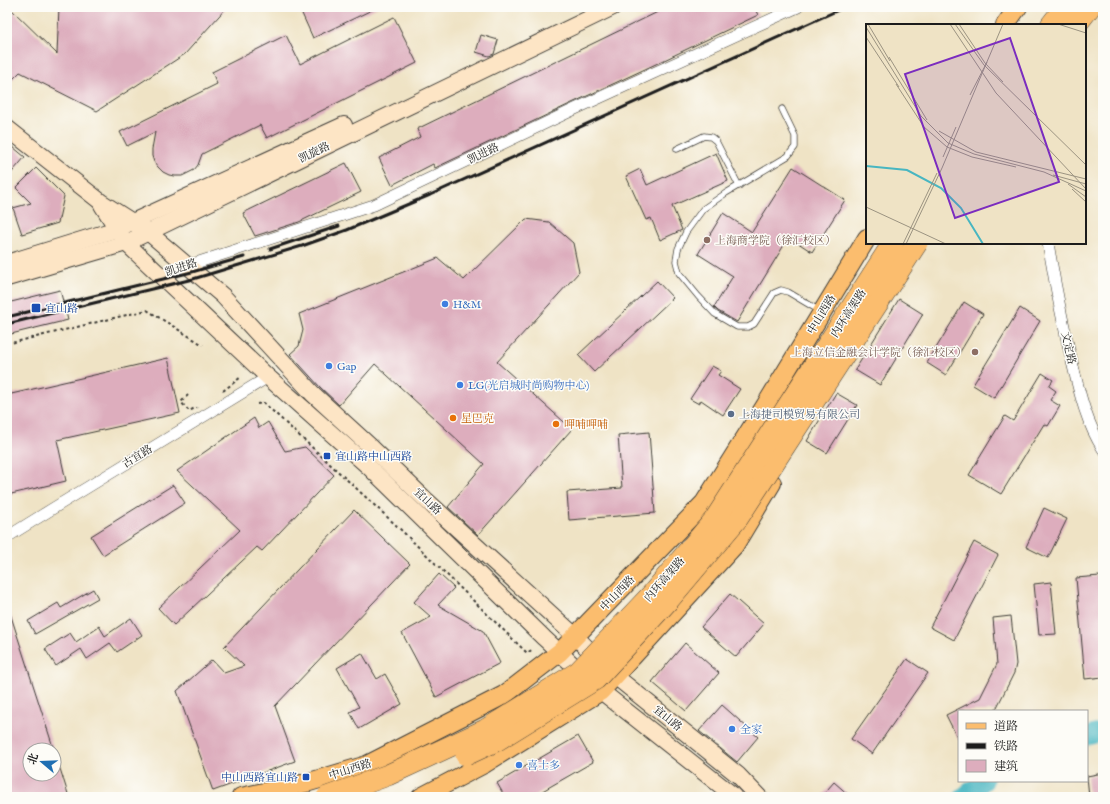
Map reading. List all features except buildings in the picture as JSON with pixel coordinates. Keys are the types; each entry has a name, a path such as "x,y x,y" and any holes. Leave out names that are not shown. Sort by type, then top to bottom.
{"highway":[{"path":"1051,24 1065,7"},
{"path":"1077,24 1090,7"},
{"name":"内环高架路","path":"328,797 388,775 485,730 578,672 651,595 715,519 892,244"},
{"name":"内环高架路","path":"371,797 496,742 596,679 668,600 738,518 916,244"}],"main road":[{"name":"凯旋路","path":"7,263 116,229 132,222 448,78 589,7"},
{"name":"凯旋路","path":"7,278 126,243 613,7"},
{"path":"1006,24 1018,7"},
{"path":"1051,24 1060,7"},
{"path":"1060,24 1078,7"},
{"name":"宜山路","path":"7,128 101,202 148,232 223,296 314,394 427,501 575,636 616,676 738,775 759,797"},
{"name":"宜山路","path":"101,202 116,229 126,243 268,377 369,467 601,691 734,797"},
{"name":"中山西路","path":"241,797 306,783 367,765 504,695 560,652 704,503 866,240"},
{"path":"421,797 484,764 601,691 734,546 916,244"}],"street":[{"name":"凯进路","path":"159,275 374,205 575,109 798,7"},
{"name":"文定路","path":"1048,244 1060,308 1084,409 1091,428 1103,450"},
{"name":"古宜路","path":"7,537 52,508 268,377"}],"lane":[{"path":"782,109 795,136 795,147 788,156 703,209 686,232 678,249 676,261 679,273 715,314 738,326 748,327 754,324 774,293 781,290 788,292 822,312"},
{"path":"677,149 704,136 711,137 716,142 739,186"}],"path":[{"path":"7,344 147,310 203,345"},
{"path":"220,393 241,377"},
{"path":"188,395 181,402 189,411 202,404"},
{"path":"257,404 264,403 287,424 398,527 527,653 533,649"}],"waterway":[{"path":"1088,736 1103,732"},
{"path":"963,797 983,782"}],"railway":[{"path":"7,324 193,279 302,246 347,230 430,195 845,7"},
{"path":"270,249 339,226"},
{"path":"7,317 192,272 244,257"}],"place":[{"name":"上海商学院（徐汇校区）","path":"707,240"},
{"name":"H&M","path":"445,304"},
{"name":"宜山路","path":"36,308"},
{"name":"上海立信金融会计学院（徐汇校区）","path":"975,352"},
{"name":"Gap","path":"329,366"},
{"name":"LG(光启城时尚购物中心)","path":"460,385"},
{"name":"上海捷司模贸易有限公司","path":"731,414"},
{"name":"星巴克","path":"453,418"},
{"name":"呷哺呷哺","path":"556,424"},
{"name":"宜山路中山西路","path":"327,456"},
{"name":"全家","path":"732,729"},
{"name":"喜士多","path":"519,765"},
{"name":"中山西路宜山路","path":"306,777"}]}
